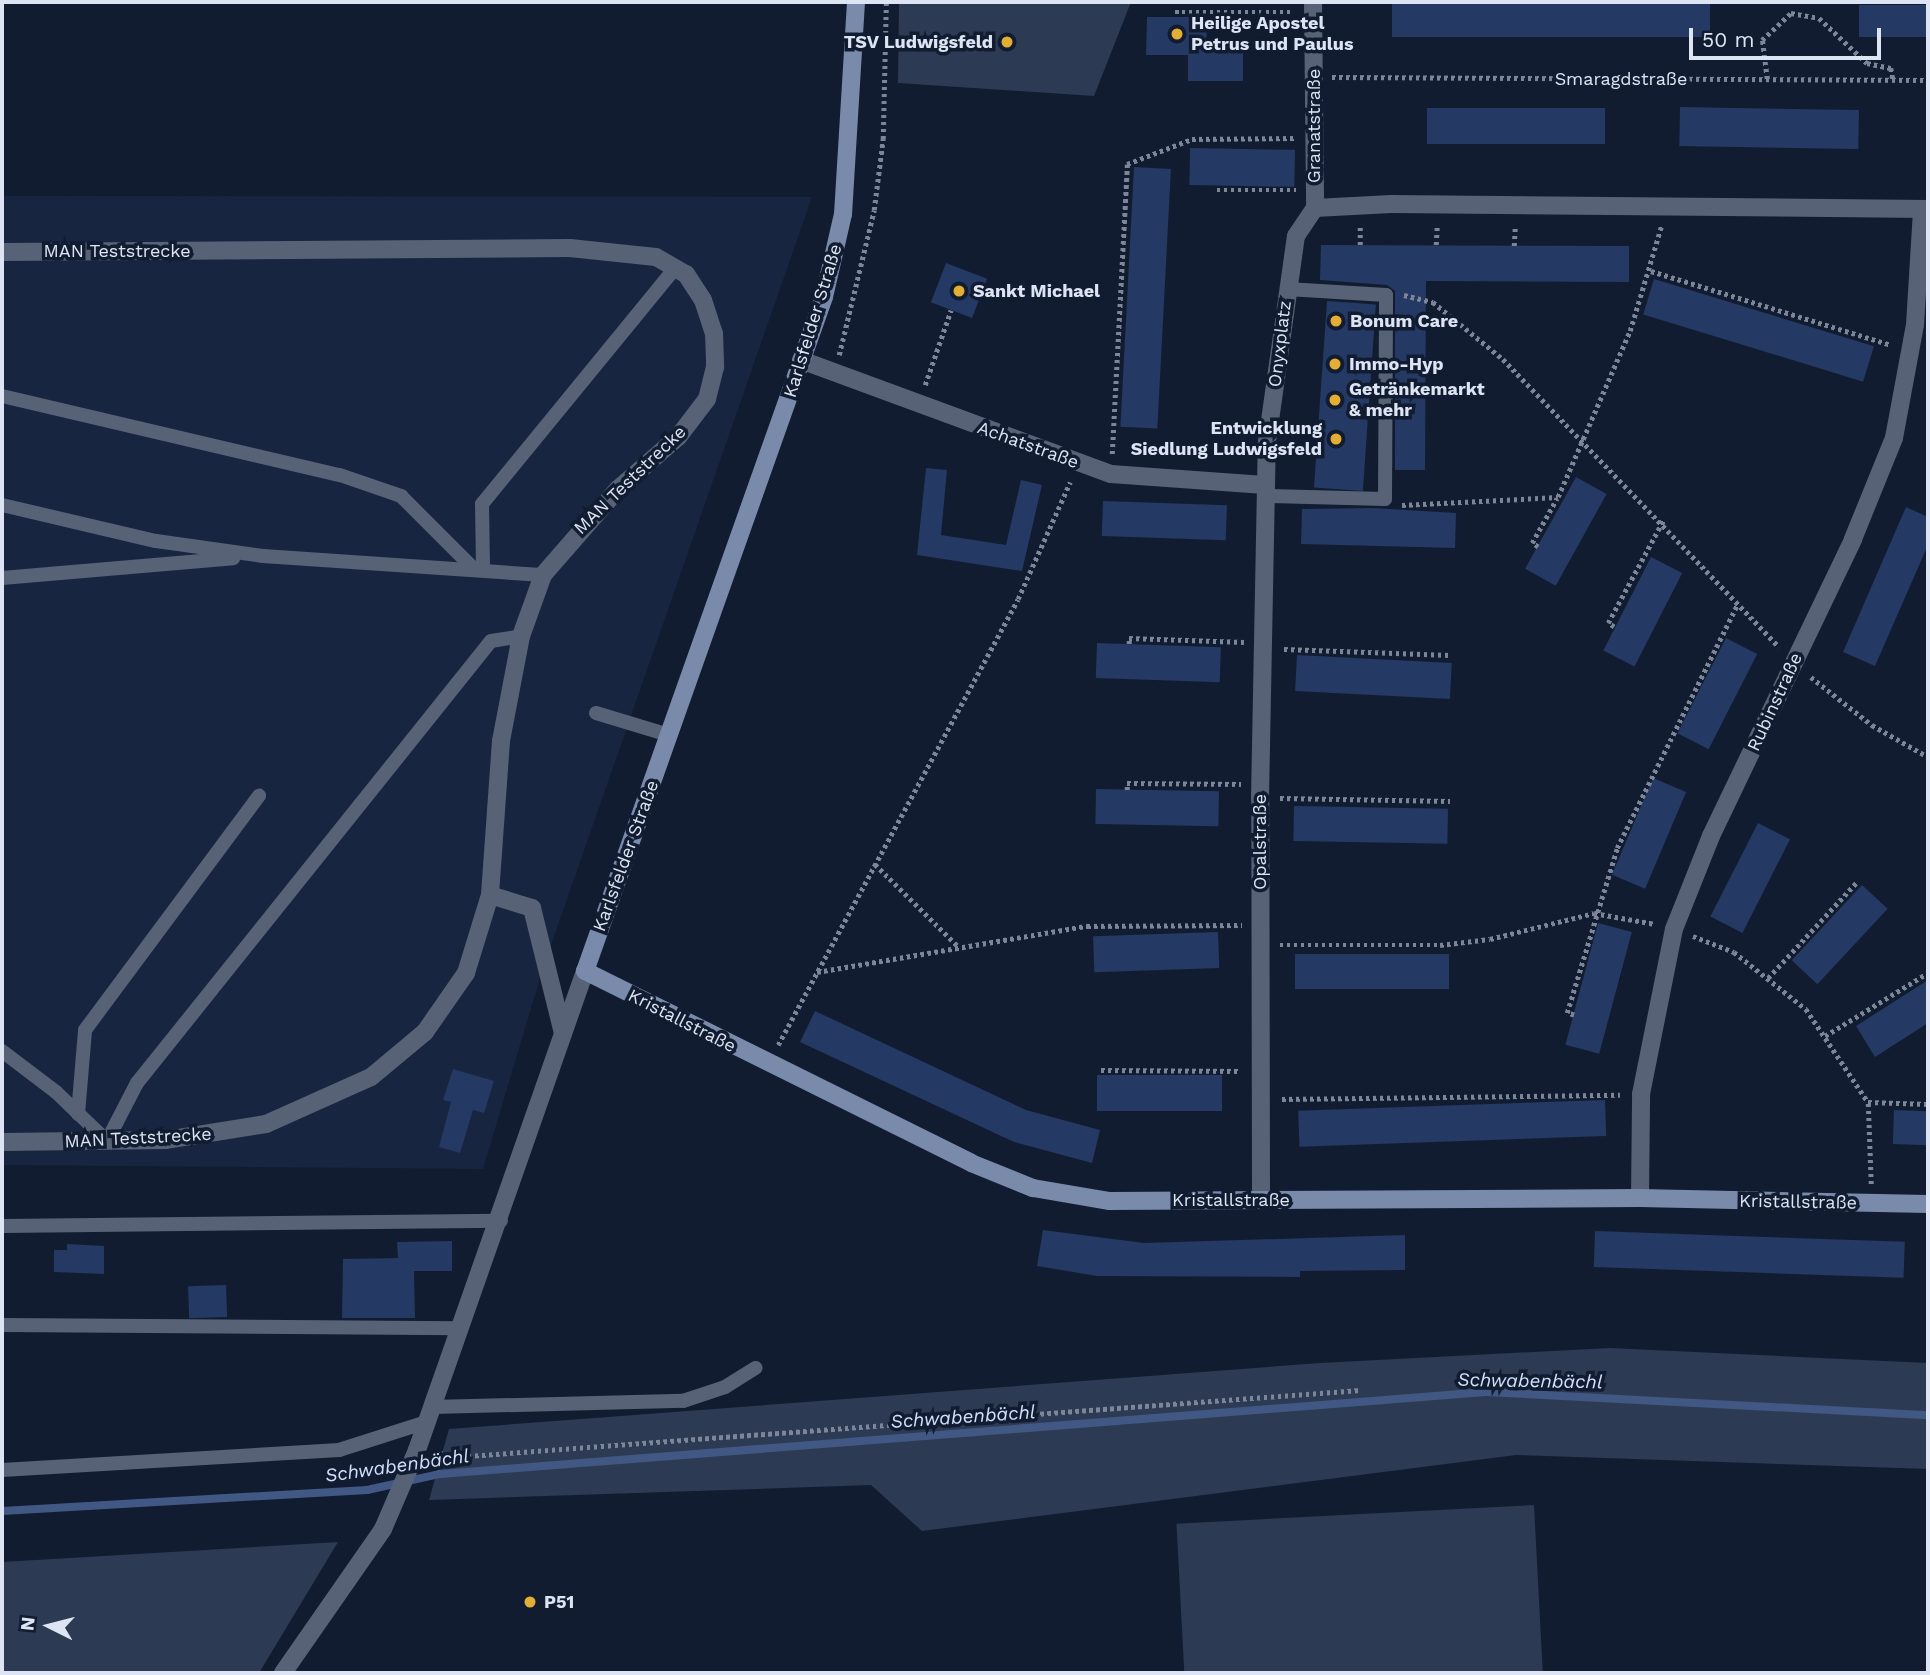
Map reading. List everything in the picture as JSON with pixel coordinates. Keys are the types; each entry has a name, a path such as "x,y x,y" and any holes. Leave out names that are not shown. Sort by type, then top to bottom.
{"street":[{"name":"Karlsfelder Straße","path":"283,1673 383,1529 417,1450 459,1328 501,1221 563,1033 801,360 844,214 856,2"},
{"name":"Granatstraße","path":"1314,7 1315,199"},
{"path":"1315,199 1664,215 1925,209"},
{"name":"Onyxplatz","path":"1265,491 1287,289 1296,236 1315,199"},
{"name":"Rubinstraße","path":"1640,1198 1641,1094 1674,929 1793,663 1853,539 1894,438 1910,351 1925,209"},
{"name":"MAN Teststrecke","path":"2,252 570,248 656,257 675,268 703,300 714,333 715,367 707,399 678,437 564,545 544,575 521,636 501,741 490,895 466,974 425,1032 371,1077 267,1124 222,1134 107,1141 2,1142"},
{"name":"Achatstraße","path":"801,360 1111,474 1265,491"},
{"name":"Opalstraße","path":"1261,1200 1259,925 1265,491"},
{"path":"490,895 532,908 563,1033"},
{"name":"Kristallstraße","path":"585,971 768,1065 1033,1188 1110,1201 1640,1198 1928,1204"}],"lane":[{"path":"477,566 482,504 675,268"},
{"path":"1265,491 1385,499 1386,295 1287,289"},
{"path":"2,396 340,475 401,496 477,566"},
{"path":"2,505 156,541 263,556 477,566 544,575"},
{"path":"2,578 263,556"},
{"path":"2,1051 107,1141 136,1083 491,642 521,636"},
{"path":"596,713 669,735"},
{"path":"78,1114 85,1030 259,796"},
{"path":"2,1059 17,1063"},
{"path":"2,1226 501,1221"},
{"path":"2,1325 459,1328"},
{"path":"2,1470 339,1450 430,1414 683,1401 725,1387 755,1368"}],"path":[{"path":"833,372 856,284 883,139 886,2"},
{"path":"1175,12 1314,7"},
{"path":"1767,79 1762,40 1791,13 1819,18 1867,63 1891,68 1893,79"},
{"name":"Smaragdstraße","path":"1314,77 1928,80"},
{"path":"1111,474 1127,164 1192,139 1314,138"},
{"path":"1217,190 1315,199"},
{"path":"1664,215 1676,223"},
{"path":"1648,223 1664,215"},
{"path":"1538,547 1532,543 1585,442 1651,271 1664,215"},
{"path":"1348,221 1373,222"},
{"path":"1360,245 1361,221"},
{"path":"1424,222 1450,223"},
{"path":"1436,245 1437,223"},
{"path":"1502,224 1528,224"},
{"path":"1514,246 1515,224"},
{"path":"1651,271 1910,351"},
{"path":"1386,295 1433,302 1503,359 1663,521 1793,663 1872,725 1928,757"},
{"path":"918,404 951,310"},
{"path":"768,1065 1018,599 1078,463"},
{"path":"1385,499 1436,506 1558,497"},
{"path":"1436,506 1436,512"},
{"path":"1614,627 1608,623 1663,521"},
{"path":"1574,1015 1567,1013 1594,913 1637,800 1738,603"},
{"path":"1129,644 1129,638 1262,646 1317,653 1433,658 1450,655"},
{"path":"1127,790 1127,783 1450,801"},
{"path":"875,864 959,947"},
{"path":"1768,978 1857,882"},
{"path":"1259,945 1440,945 1490,939 1594,913 1674,929 1734,952 1806,1009 1868,1102 1872,1203"},
{"path":"817,972 1087,926 1259,925"},
{"path":"1825,1036 1928,972"},
{"path":"1101,1070 1260,1071"},
{"path":"1260,1100 1641,1094"},
{"path":"1868,1102 1928,1104"},
{"path":"417,1450 468,1456 1361,1390"}],"shaded area":[{"name":"TSV Ludwigsfeld","path":"899,2 1131,2 1094,96 898,83"},
{"path":"2,196 812,197 543,968 483,1169 2,1165"},
{"path":"1610,1348 1928,1363 1928,1469 1516,1455 922,1531 871,1485 429,1500 449,1429 1320,1363"},
{"path":"1534,1505 1543,1673 1184,1673 1176,1524"},
{"path":"338,1542 259,1673 2,1673 2,1562"}],"building":[{"path":"1392,2 1710,2 1710,37 1392,37"},
{"path":"1859,5 1928,5 1928,37 1859,37"},
{"name":"Heilige Apostel Petrus und Paulus","path":"1147,17 1207,17 1206,51 1243,51 1243,81 1188,81 1188,55 1146,55"},
{"path":"1680,107 1859,110 1858,149 1679,146"},
{"path":"1427,108 1605,108 1605,144 1427,144"},
{"path":"1190,148 1295,150 1294,187 1189,185"},
{"path":"1134,167 1171,169 1157,429 1120,427"},
{"path":"1321,245 1629,246 1629,282 1426,281 1425,470 1395,470 1395,291 1387,285 1320,280"},
{"name":"Sankt Michael","path":"946,263 987,279 972,318 931,302"},
{"path":"1654,279 1874,346 1863,382 1643,314"},
{"path":"1327,301 1376,304 1363,491 1314,488"},
{"path":"926,468 947,470 941,535 1006,545 1021,480 1042,485 1022,571 917,555"},
{"path":"1576,477 1607,494 1556,586 1525,569"},
{"path":"1103,501 1227,505 1226,540 1102,536"},
{"path":"1906,507 1928,517 1928,545 1875,666 1843,652"},
{"path":"1373,508 1456,513 1455,548 1301,544 1302,509"},
{"path":"1651,557 1682,573 1635,666 1603,651"},
{"path":"1726,638 1757,654 1709,749 1677,733"},
{"path":"1097,643 1221,647 1220,682 1096,678"},
{"path":"1297,655 1452,663 1450,699 1295,691"},
{"path":"1653,778 1686,792 1645,889 1612,875"},
{"path":"1096,789 1219,791 1218,826 1095,824"},
{"path":"1294,806 1448,809 1447,844 1293,841"},
{"path":"1758,823 1790,839 1742,933 1710,917"},
{"path":"1862,885 1888,909 1817,984 1792,960"},
{"path":"1598,923 1632,932 1599,1054 1565,1045"},
{"path":"1218,932 1219,968 1094,972 1093,936"},
{"path":"1295,954 1449,954 1449,989 1295,989"},
{"path":"1928,980 1928,1023 1875,1057 1856,1026"},
{"path":"815,1011 1026,1110 1100,1130 1092,1163 1014,1142 800,1042"},
{"path":"453,1069 494,1081 484,1113 473,1110 460,1153 439,1147 451,1102 443,1100"},
{"path":"1097,1075 1222,1075 1222,1111 1097,1111"},
{"path":"1605,1100 1606,1136 1299,1147 1298,1111"},
{"path":"1894,1110 1928,1111 1927,1145 1893,1144"},
{"path":"1043,1230 1144,1243 1405,1235 1405,1270 1300,1271 1300,1277 1097,1276 1037,1266"},
{"path":"1595,1231 1905,1242 1904,1278 1594,1267"},
{"path":"452,1241 452,1271 414,1271 415,1318 342,1318 343,1259 398,1258 397,1242"},
{"path":"67,1244 104,1246 104,1274 54,1272 54,1250 67,1250"},
{"path":"226,1285 227,1317 189,1318 188,1286"}],"waterway":[{"name":"Schwabenbächl","path":"2,1511 367,1490 440,1474 1486,1392 1928,1415"}],"place":[{"name":"Heilige Apostel Petrus und Paulus","path":"1177,34"},
{"name":"TSV Ludwigsfeld","path":"1007,42"},
{"name":"Sankt Michael","path":"959,291"},
{"name":"Bonum Care","path":"1336,321"},
{"name":"Immo-Hyp","path":"1335,364"},
{"name":"Getränkemarkt & mehr","path":"1335,400"},
{"name":"Entwicklung Siedlung Ludwigsfeld","path":"1336,439"},
{"name":"P51","path":"530,1602"}]}
